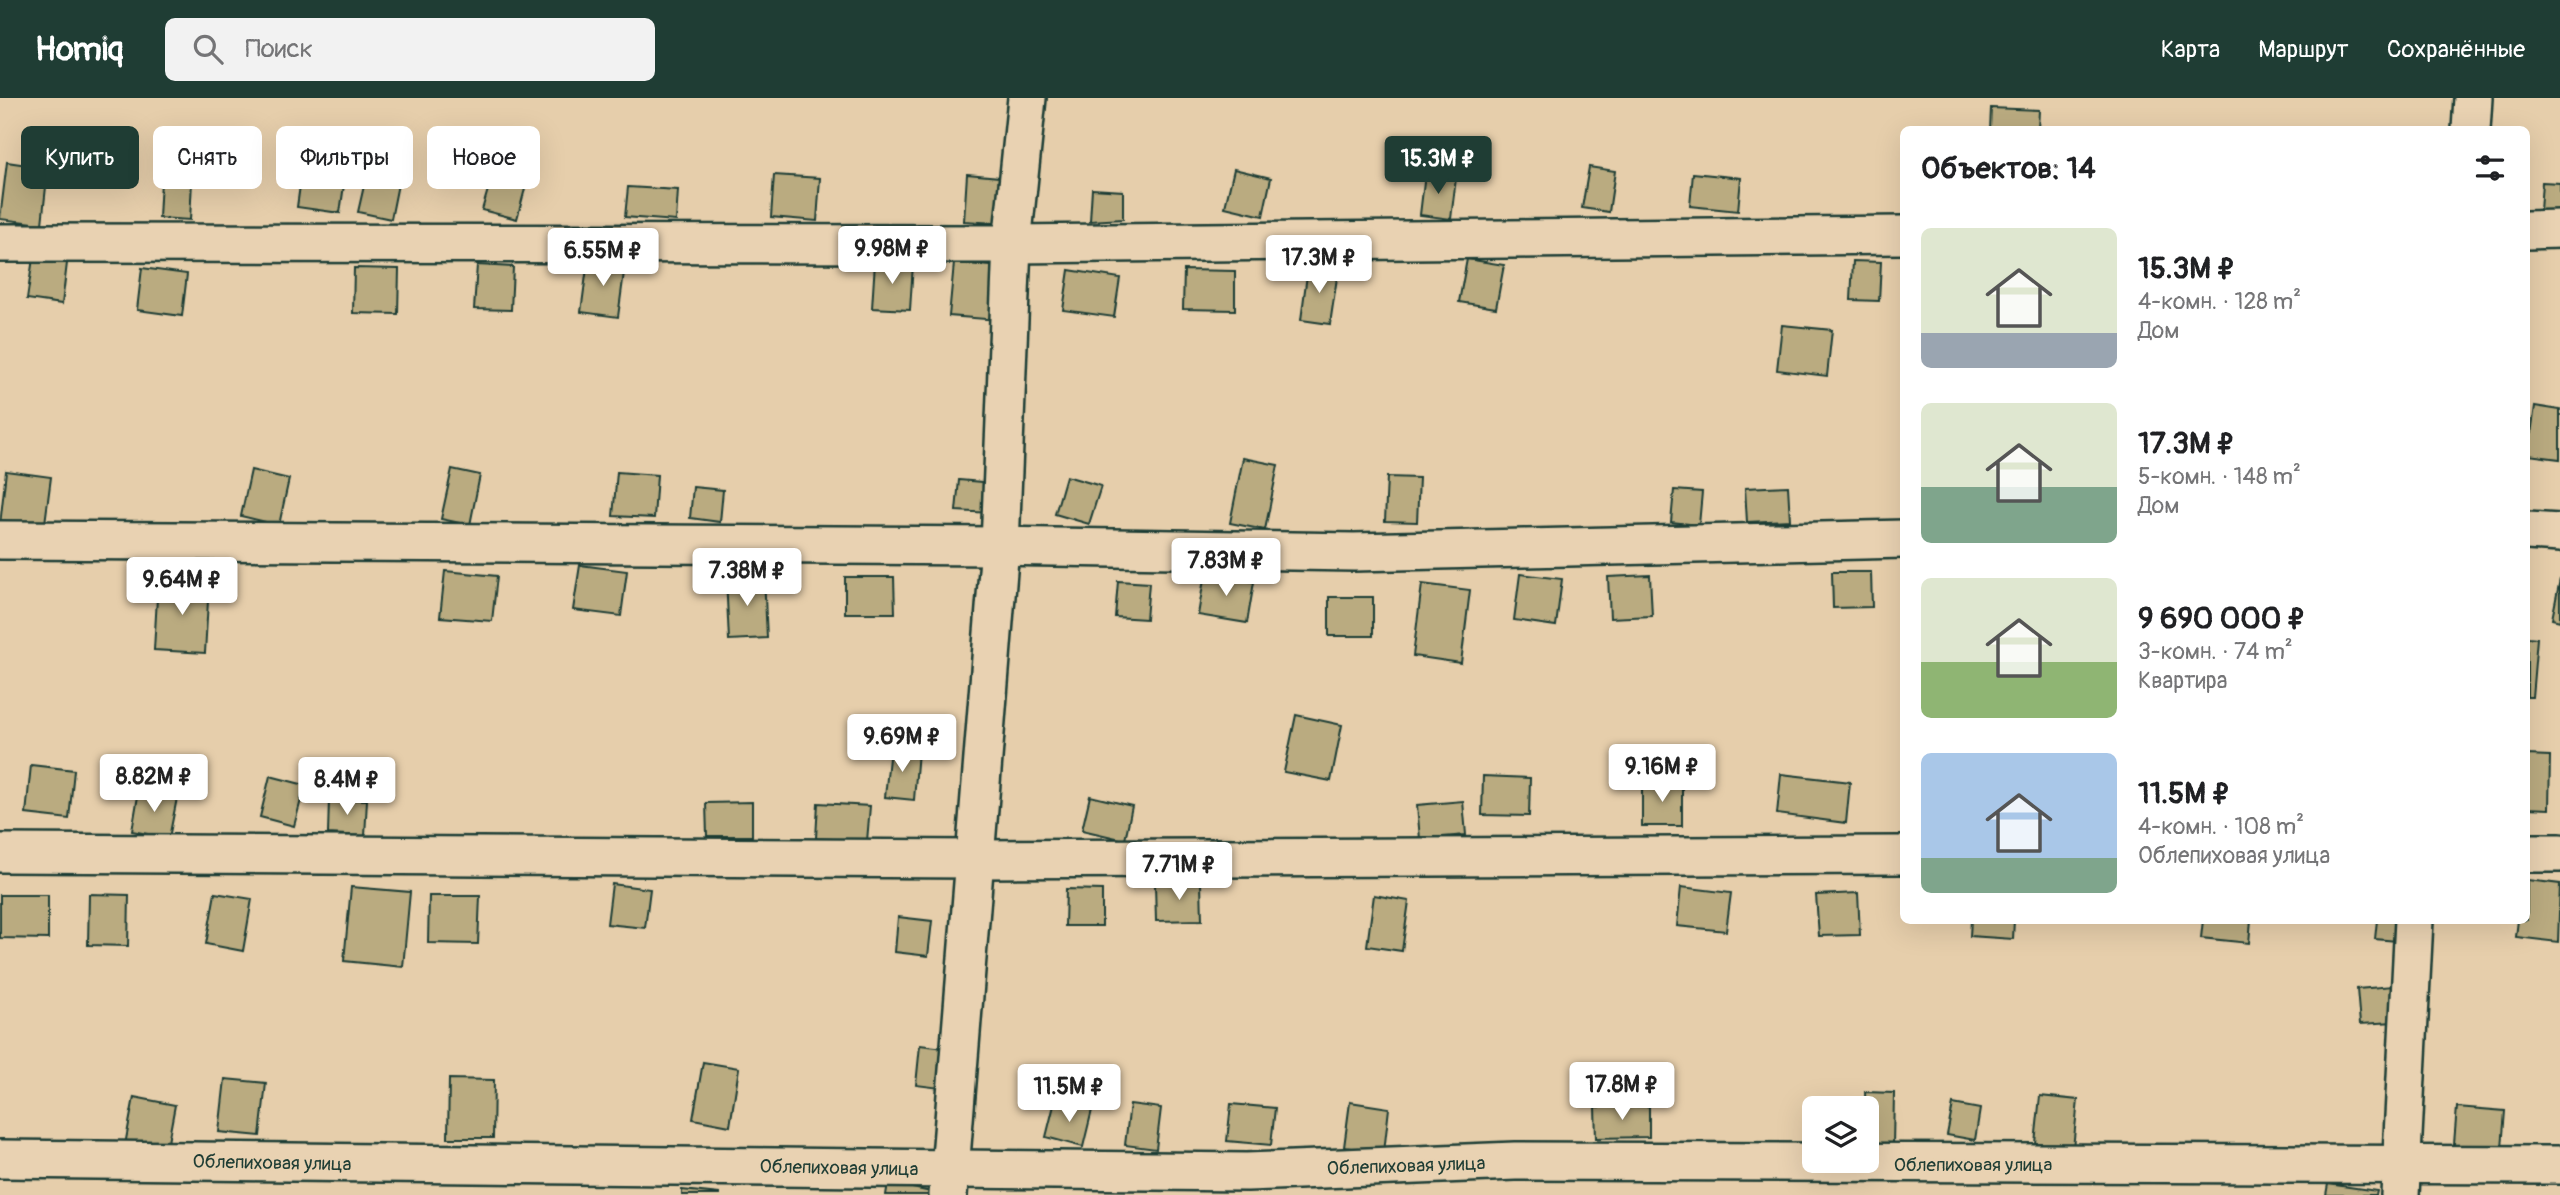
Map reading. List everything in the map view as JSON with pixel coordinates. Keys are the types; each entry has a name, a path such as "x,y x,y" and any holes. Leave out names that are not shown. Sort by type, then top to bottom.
{"street":[{"path":"949,1182 1000,546 1012,244 1027,98"},
{"path":"2471,126 2473,98"},
{"path":"2530,230 2560,229"},
{"path":"0,243 1012,244 1900,236"},
{"path":"2530,531 2560,533"},
{"path":"0,540 1000,546 1354,552 1900,539"},
{"path":"0,853 975,859 1900,855"},
{"path":"2530,853 2560,853"},
{"path":"2401,1181 2414,924"},
{"name":"Облепиховая улица","path":"0,1159 949,1182 1515,1161 2401,1181 2560,1166"}],"building":[{"path":"1991,108 2039,110 2038,126 1990,126"},
{"path":"7,162 21,164 21,189 46,189 42,224 0,219"},
{"path":"1589,167 1615,171 1609,212 1582,208"},
{"path":"1234,169 1271,178 1263,216 1225,207"},
{"path":"1425,173 1456,178 1451,219 1420,215"},
{"path":"1693,173 1741,178 1738,211 1690,206"},
{"path":"967,174 999,177 996,223 964,221"},
{"path":"774,175 820,178 817,221 771,217"},
{"path":"2542,182 2560,183 2560,212 2540,211"},
{"path":"628,187 678,190 676,221 625,217"},
{"path":"161,189 192,189 190,220 159,218"},
{"path":"300,189 343,189 340,213 297,207"},
{"path":"363,189 397,189 391,219 358,212"},
{"path":"488,189 525,189 517,219 482,210"},
{"path":"1092,189 1123,191 1123,219 1090,221"},
{"path":"33,258 67,263 62,304 27,299"},
{"path":"1467,259 1504,265 1496,308 1459,302"},
{"path":"588,260 625,265 618,317 581,312"},
{"path":"1853,261 1881,262 1879,301 1851,300"},
{"path":"875,262 913,264 910,310 872,308"},
{"path":"954,263 1003,267 998,320 949,316"},
{"path":"477,265 513,267 511,310 474,309"},
{"path":"1308,267 1338,271 1330,324 1301,320"},
{"path":"142,268 187,274 182,316 137,310"},
{"path":"354,268 399,269 398,314 353,313"},
{"path":"1069,270 1120,278 1114,317 1063,310"},
{"path":"1184,270 1235,271 1235,310 1183,309"},
{"path":"1782,325 1832,330 1827,376 1777,370"},
{"path":"2535,406 2560,410 2560,459 2530,455"},
{"path":"1243,458 1278,465 1265,530 1230,523"},
{"path":"452,469 480,475 470,525 441,519"},
{"path":"251,470 289,479 279,525 241,516"},
{"path":"6,471 51,477 44,531 0,525"},
{"path":"617,472 657,475 654,518 613,516"},
{"path":"1066,476 1101,486 1089,524 1055,514"},
{"path":"1387,477 1419,478 1417,522 1385,521"},
{"path":"959,480 993,483 991,513 956,511"},
{"path":"1788,486 1790,520 1747,522 1745,488"},
{"path":"693,487 723,490 720,522 690,518"},
{"path":"1674,490 1702,492 1699,525 1671,522"},
{"path":"580,565 627,571 621,616 573,610"},
{"path":"445,571 497,576 492,621 440,617"},
{"path":"1832,572 1871,572 1872,607 1833,608"},
{"path":"1205,573 1254,582 1247,623 1198,615"},
{"path":"1520,574 1562,579 1556,626 1514,620"},
{"path":"1650,575 1652,616 1610,618 1608,577"},
{"path":"764,576 767,638 729,640 726,578"},
{"path":"845,577 894,577 895,613 845,613"},
{"path":"2560,579 2560,621 2552,619"},
{"path":"158,580 209,583 205,653 154,650"},
{"path":"1118,581 1149,583 1146,619 1115,617"},
{"path":"1422,584 1470,590 1461,663 1413,656"},
{"path":"1329,597 1373,597 1373,636 1329,636"},
{"path":"2530,637 2537,638 2530,697"},
{"path":"1296,715 1342,725 1331,781 1284,772"},
{"path":"890,748 918,751 914,800 885,797"},
{"path":"2530,755 2550,756 2549,809 2530,808"},
{"path":"31,765 74,770 69,819 26,814"},
{"path":"1781,774 1850,782 1846,823 1777,814"},
{"path":"270,776 305,785 294,826 260,817"},
{"path":"1483,776 1530,778 1529,816 1482,815"},
{"path":"1642,783 1682,783 1682,826 1642,826"},
{"path":"139,790 177,798 169,838 132,831"},
{"path":"1090,796 1132,806 1125,840 1082,830"},
{"path":"329,799 367,800 365,836 328,834"},
{"path":"1463,801 1466,835 1420,839 1417,805"},
{"path":"752,802 752,836 707,836 706,803"},
{"path":"818,803 870,806 867,841 816,838"},
{"path":"2530,880 2560,884 2558,942 2516,937 2518,924 2530,924"},
{"path":"1201,883 1202,920 1156,921 1155,884"},
{"path":"612,884 650,889 645,928 607,924"},
{"path":"351,887 410,892 403,967 344,961"},
{"path":"1681,887 1731,893 1726,931 1677,926"},
{"path":"1066,889 1102,890 1102,926 1065,926"},
{"path":"215,893 252,899 243,951 206,944"},
{"path":"1858,893 1860,935 1819,936 1816,895"},
{"path":"89,894 129,895 128,946 88,945"},
{"path":"0,895 48,895 48,939 0,938"},
{"path":"1374,895 1409,901 1402,951 1367,946"},
{"path":"429,896 480,896 478,944 428,943"},
{"path":"898,917 932,921 928,956 895,952"},
{"path":"1971,924 2014,924 2013,939 1970,936"},
{"path":"2203,924 2251,924 2249,943 2201,938"},
{"path":"2377,924 2410,924 2408,942 2375,939"},
{"path":"2393,986 2395,1022 2360,1024 2357,989"},
{"path":"920,1045 945,1048 940,1088 916,1085"},
{"path":"703,1062 739,1068 730,1126 693,1119"},
{"path":"225,1079 266,1083 260,1136 219,1132"},
{"path":"449,1079 494,1080 493,1138 448,1138"},
{"path":"1865,1092 1894,1093 1893,1146 1879,1145 1879,1096 1865,1096"},
{"path":"2040,1096 2078,1100 2073,1148 2035,1143"},
{"path":"134,1097 175,1105 166,1153 125,1145"},
{"path":"1055,1101 1092,1110 1083,1147 1046,1137"},
{"path":"1350,1102 1389,1108 1384,1152 1344,1147"},
{"path":"1130,1104 1161,1108 1156,1149 1125,1145"},
{"path":"1231,1104 1275,1108 1271,1145 1227,1141"},
{"path":"1953,1104 1980,1109 1975,1140 1947,1135"},
{"path":"1649,1106 1649,1137 1596,1138 1595,1107"},
{"path":"2457,1107 2505,1111 2501,1160 2453,1156"},
{"path":"888,1183 936,1193 886,1195"},
{"path":"2328,1184 2377,1191 2376,1195 2326,1195"},
{"path":"682,1190 719,1194 719,1195 682,1195"}]}
